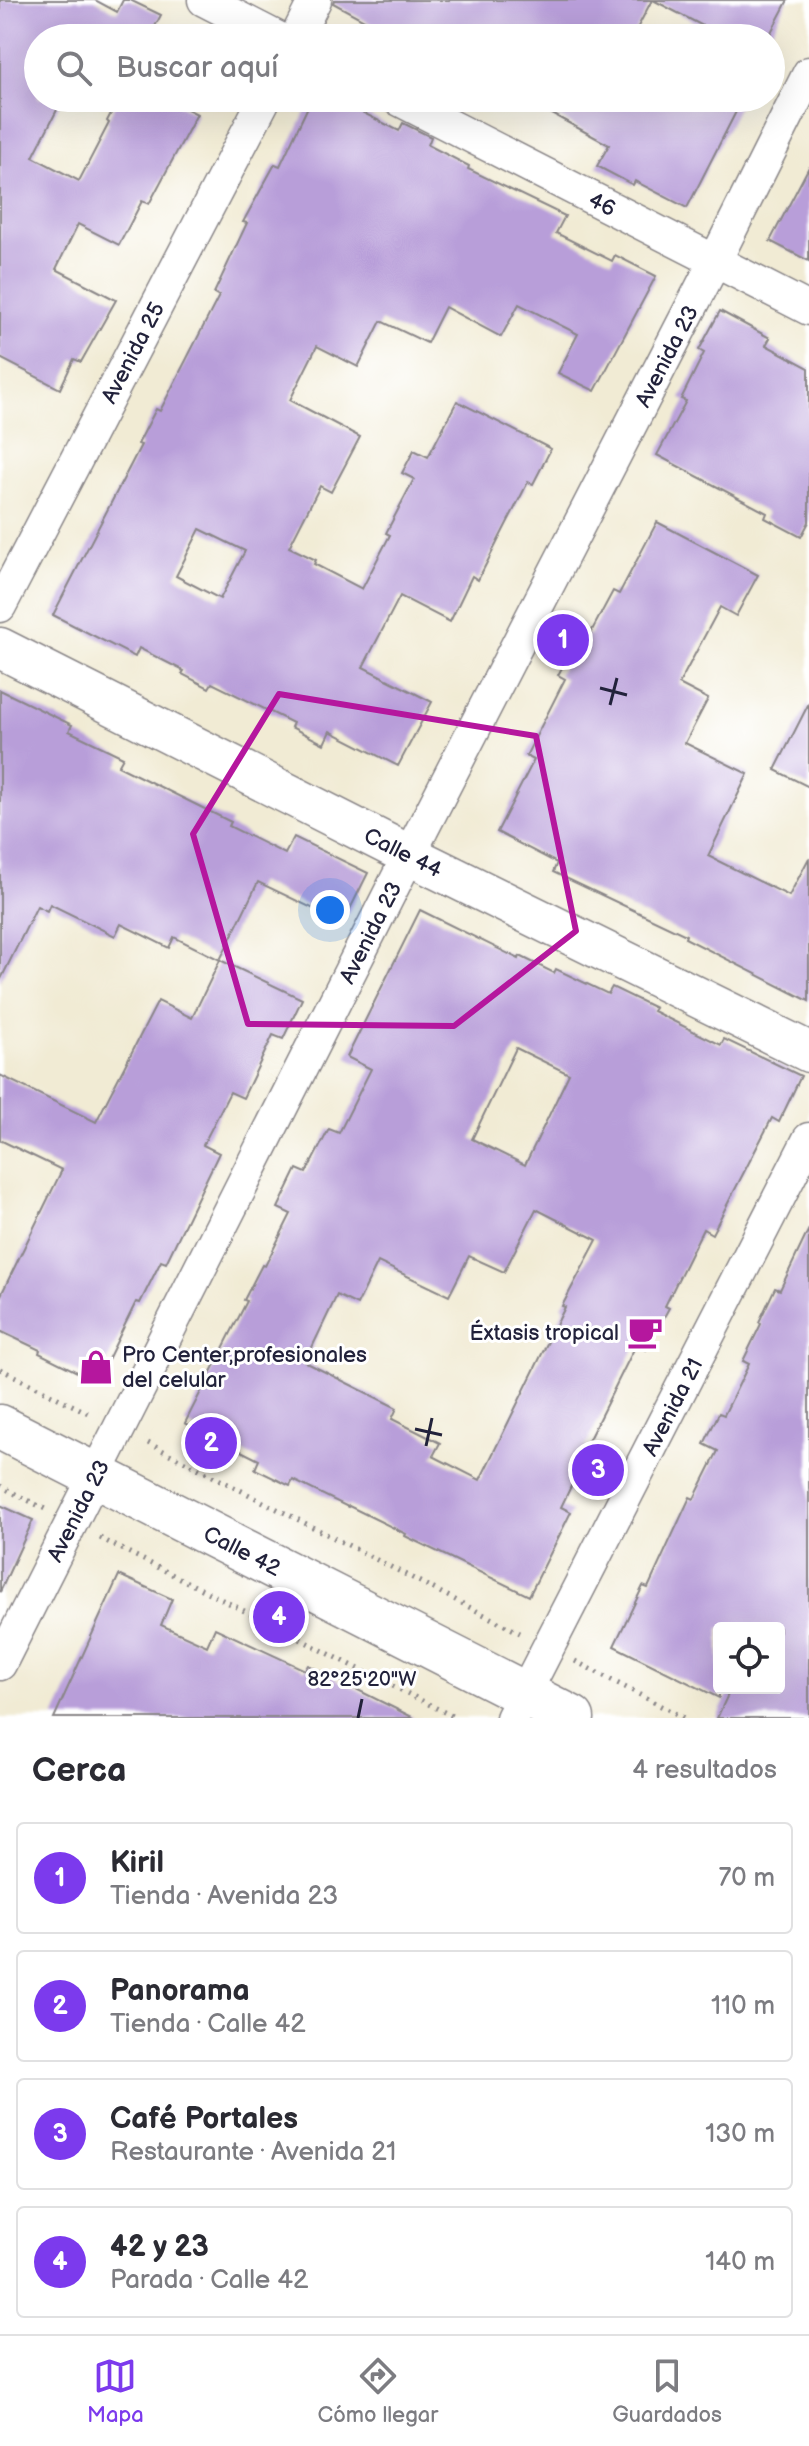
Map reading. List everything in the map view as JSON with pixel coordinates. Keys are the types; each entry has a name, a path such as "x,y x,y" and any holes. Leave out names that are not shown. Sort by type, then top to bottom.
{"main road":[{"name":"Calle 42","path":"0,1427 96,1475 518,1706 572,1718"}],"street":[{"path":"204,0 251,24"},
{"path":"303,24 315,0"},
{"name":"Avenida 23","path":"0,1664 809,73"},
{"name":"Avenida 25","path":"0,606 258,112"},
{"name":"46","path":"423,112 809,309"},
{"name":"Calle 44","path":"0,648 409,855 809,1052"},
{"name":"Avenida 21","path":"518,1706 809,1139"}],"path":[{"path":"0,1369 684,1718"},
{"path":"0,1486 456,1718"}],"highlighted area":[{"path":"279,694 536,736 576,931 454,1026 248,1024 193,834"}],"building":[{"path":"0,0 95,0 117,12 123,0 130,0 161,15 156,24 24,24 24,112 56,112 33,157 79,181 112,112 197,114 149,204 142,201 119,245 78,224 56,269 116,300 81,362 74,359 60,389 0,358"},
{"path":"334,0 652,0 639,24 371,24 333,3"},
{"path":"653,0 788,0 775,24 699,24"},
{"path":"305,112 362,112 399,131 403,123 431,137 428,145 469,166 468,169 565,216 556,233 612,261 615,255 656,276 595,391 558,373 578,334 519,304 501,337 445,307 427,343 381,321 358,367 317,346 290,400 360,437 331,492 320,486 289,547 362,589 414,479 402,473 414,450 428,457 457,401 551,449 533,484 528,482 478,580 472,576 450,622 400,596 363,667 432,702 398,766 330,731 324,744 291,727 293,723 212,683 209,688 139,648 135,657 53,615 141,445 138,444 156,409 160,411 219,296 214,293 247,223 243,222 275,164 280,166","holes":["200,529 245,551 220,599 176,576"]},
{"path":"549,112 736,112 687,208 635,181 633,185 597,166 609,145"},
{"path":"809,167 809,261 770,241"},
{"path":"720,311 770,338 766,345 809,368 809,522 801,537 765,518 767,513 657,455 686,401 681,399 704,353 699,350"},
{"path":"657,522 758,575 736,616 720,607 679,684 708,699 685,743 748,774 708,856 789,896 809,858 809,1001 685,938 686,935 553,872 557,863 497,832 534,760 526,756 565,679 558,675 581,632 589,636 613,591 619,594"},
{"path":"0,690 72,725 69,731 123,757 118,766 231,822 229,826 285,854 294,837 368,873 343,923 258,882 220,960 174,937 169,948 121,924 115,936 50,904 47,911 37,906 0,981"},
{"path":"809,703 809,787 775,770"},
{"path":"420,910 519,959 520,956 554,973 556,969 608,994 612,987 721,1045 724,1039 801,1076 779,1122 772,1118 712,1234 703,1229 665,1306 669,1308 646,1350 636,1345 585,1447 589,1449 561,1507 571,1512 529,1596 293,1480 290,1486 255,1469 259,1460 185,1423 247,1301 244,1300 291,1214 278,1208 297,1169 306,1173 329,1129 339,1133 371,1069 347,1057","holes":["516,1048 569,1074 525,1165 472,1139","536,1209 597,1240 562,1306 565,1307 480,1480 433,1456 440,1443 392,1419 397,1408 305,1362 337,1295 357,1305 378,1262 449,1296 469,1256 504,1272"]},
{"path":"220,960 302,999 283,1039 273,1035 243,1098 230,1092 203,1145 219,1153 166,1263 161,1261 140,1303 136,1302 97,1382 0,1331 0,1297 62,1170 0,1140 0,1075 96,1122 158,1001 192,1018"},
{"path":"809,1229 809,1718 717,1718 728,1694 785,1694 785,1622 713,1622 713,1694 719,1694 719,1698 614,1646 643,1586 648,1588 690,1497 694,1499 718,1451 704,1444 719,1413 724,1415 749,1364 743,1361 775,1288 780,1290"},
{"path":"0,1505 33,1520 0,1592"},
{"path":"119,1575 172,1599 161,1625 207,1646 215,1628 305,1670 308,1665 414,1718 54,1718"}],"place":[{"name":"Kiril","path":"563,640"},
{"name":"Éxtasis tropical","path":"645,1332"},
{"name":"Pro Center,profesionales del celular","path":"96,1367"},
{"name":"Panorama","path":"211,1443"},
{"name":"Café Portales","path":"598,1470"},
{"name":"42 y 23","path":"279,1617"}]}
